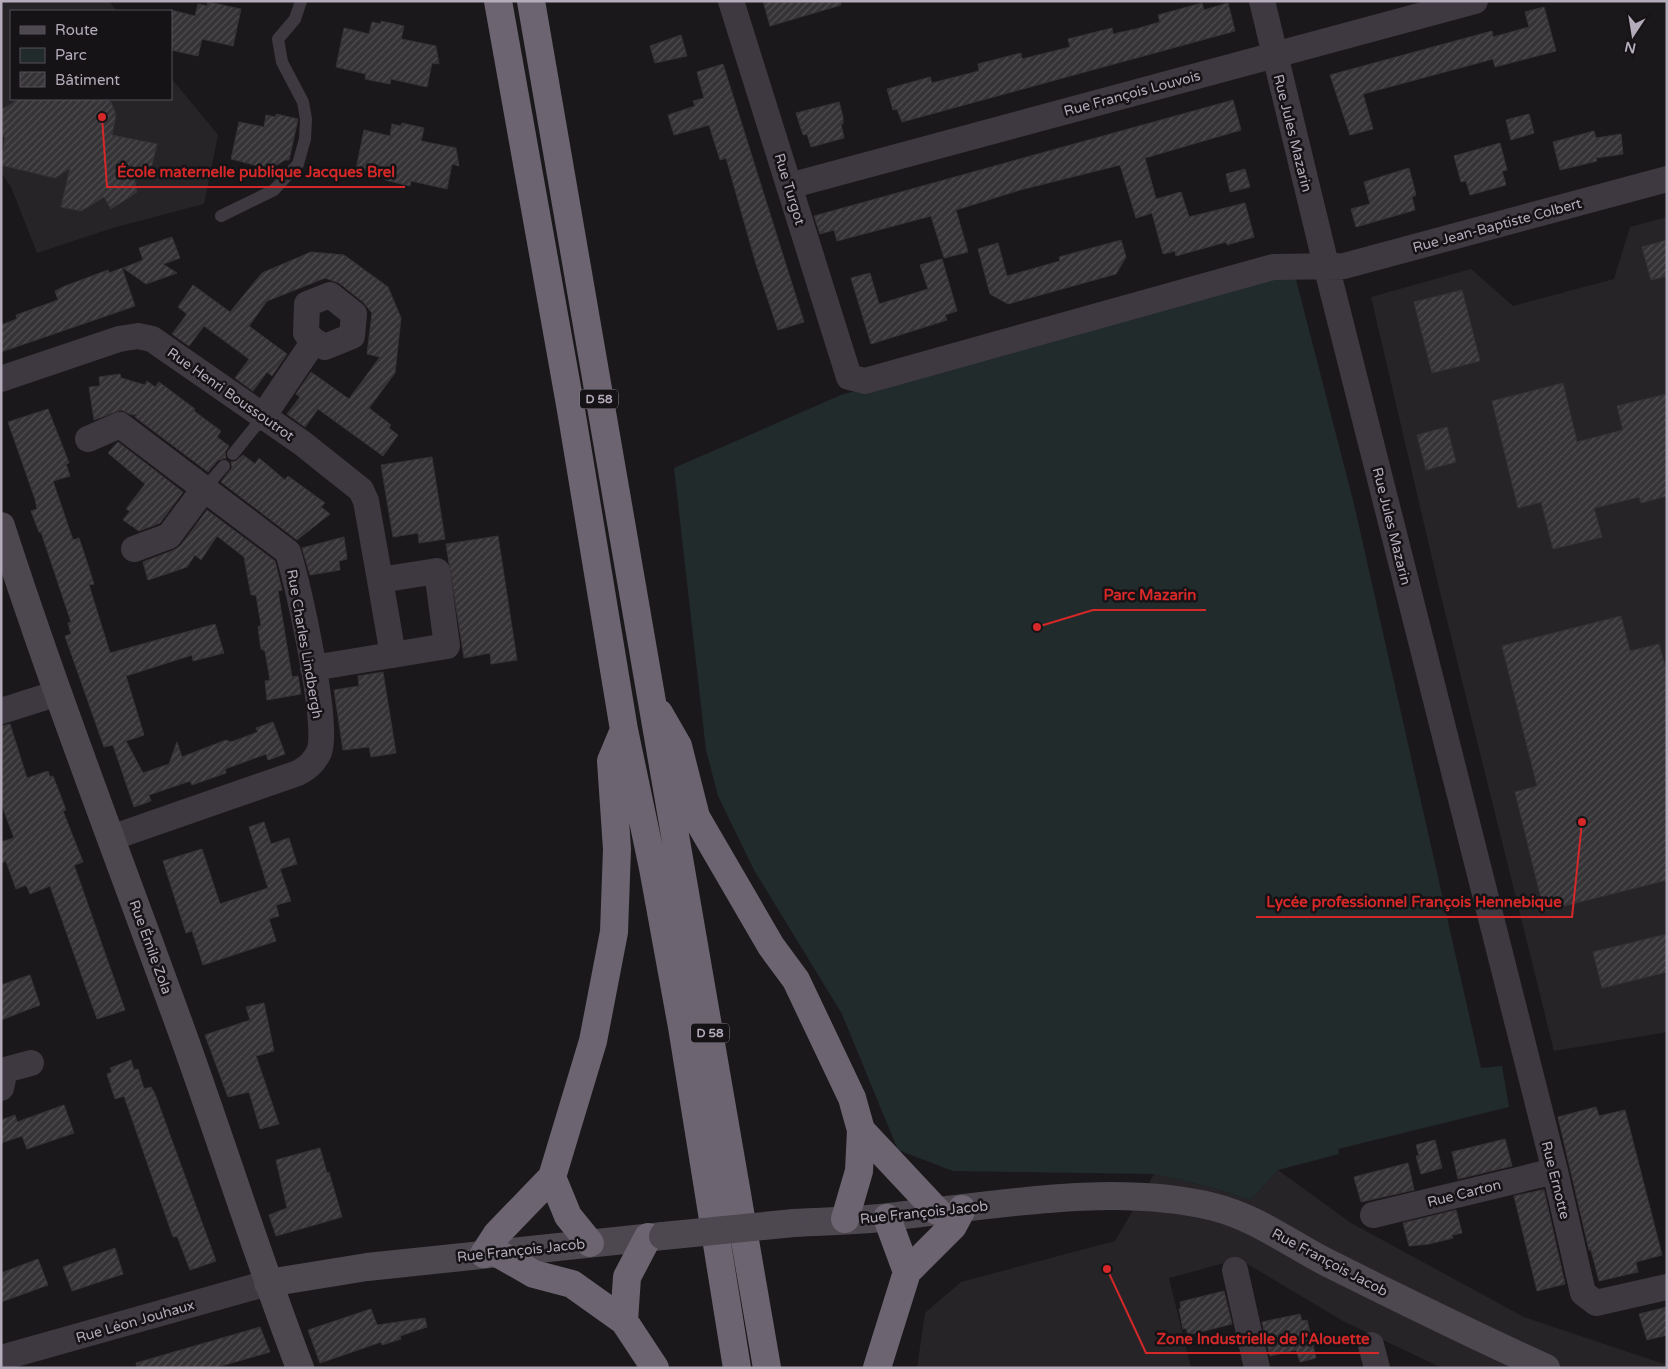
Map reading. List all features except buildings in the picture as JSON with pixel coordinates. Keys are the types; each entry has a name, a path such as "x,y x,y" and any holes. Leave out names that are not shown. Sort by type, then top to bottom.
{"highway":[{"name":"D 58","path":"498,1 569,400 624,730 653,868 680,1017 737,1368"},
{"name":"D 58","path":"531,1 767,1368"},
{"path":"650,699 678,746 696,817 771,946 796,980 852,1098 861,1130 859,1171 845,1219"},
{"path":"624,730 611,761 617,849 614,932 593,1041 552,1176 497,1234 490,1254 534,1274 572,1284 624,1321 655,1368"},
{"path":"861,1130 950,1210 954,1226 908,1272 877,1368"},
{"path":"552,1176 568,1216 590,1243"},
{"path":"887,1218 908,1272"},
{"path":"624,1321 627,1277 656,1237"}],"street":[{"name":"Rue Turgot","path":"731,1 849,377"},
{"name":"Rue Jules Mazarin","path":"1262,1 1326,265 1523,1051"},
{"name":"Rue François Louvois","path":"789,186 1475,1"},
{"name":"Rue Jean-Baptiste Colbert","path":"849,377 865,381 1273,268 1326,265 1344,266 1667,179"},
{"name":"Rue Henri Boussoutrot","path":"1,379 119,339 138,336 152,339 262,418 302,443 361,490 366,502 393,655"},
{"path":"262,418 314,341"},
{"name":"Rue Charles Lindbergh","path":"88,439 120,425 288,552 296,582 313,668 321,739 319,752 311,766 298,774 111,838"},
{"path":"134,549 169,536 204,489"},
{"name":"Rue Émile Zola","path":"1,526 58,693 179,1023 268,1283 300,1368"},
{"path":"313,668 447,646 437,571 380,580"},
{"path":"1,711 58,693"},
{"name":"Rue Ernotte","path":"1523,1051 1555,1171 1583,1293 1596,1303 1667,1287"},
{"path":"1,1088 6,1070 31,1063"},
{"name":"Rue Carton","path":"1373,1215 1555,1171"},
{"name":"Rue François Jacob","path":"268,1283 358,1268 794,1223 887,1218 1055,1197 1150,1198 1177,1200 1214,1207 1252,1221 1304,1250 1473,1336 1546,1368"},
{"path":"1235,1270 1257,1368"},
{"name":"Rue Léon Jouhaux","path":"1,1358 268,1283"}],"lane":[{"path":"221,216 274,190 298,164 305,139 306,119 303,102 282,62 278,39 295,19 301,1"},
{"path":"233,454 262,418"},
{"path":"204,489 224,466"}],"shaded area":[{"path":"1,1 109,1 116,10 10,10 10,100 172,100 172,79 218,135 204,204 116,227 37,253 11,187 1,172"},
{"path":"1667,217 1667,1032 1554,1051 1439,588 1371,297 1471,269 1513,306 1614,279 1630,227"},
{"path":"1278,1170 1351,1223 1524,1317 1667,1365 1667,1368 1442,1368 1343,1321 1239,1259 1169,1278 1191,1368 917,1368 925,1313 961,1282 1115,1241 1154,1174 1210,1187 1251,1200"}],"green space":[{"path":"1293,268 1354,504 1481,1068 1502,1066 1509,1107 1338,1149 1339,1154 1278,1170 1251,1200 1210,1187 1154,1174 953,1171 898,1150 842,1014 754,870 718,796 706,750 674,468 841,395"}],"place":[{"name":"École maternelle publique Jacques Brel","path":"102,117"},
{"name":"Parc Mazarin","path":"1037,627"},
{"name":"Lycée professionnel François Hennebique","path":"1582,822"},
{"name":"Zone Industrielle de l'Alouette","path":"1107,1269"}]}
